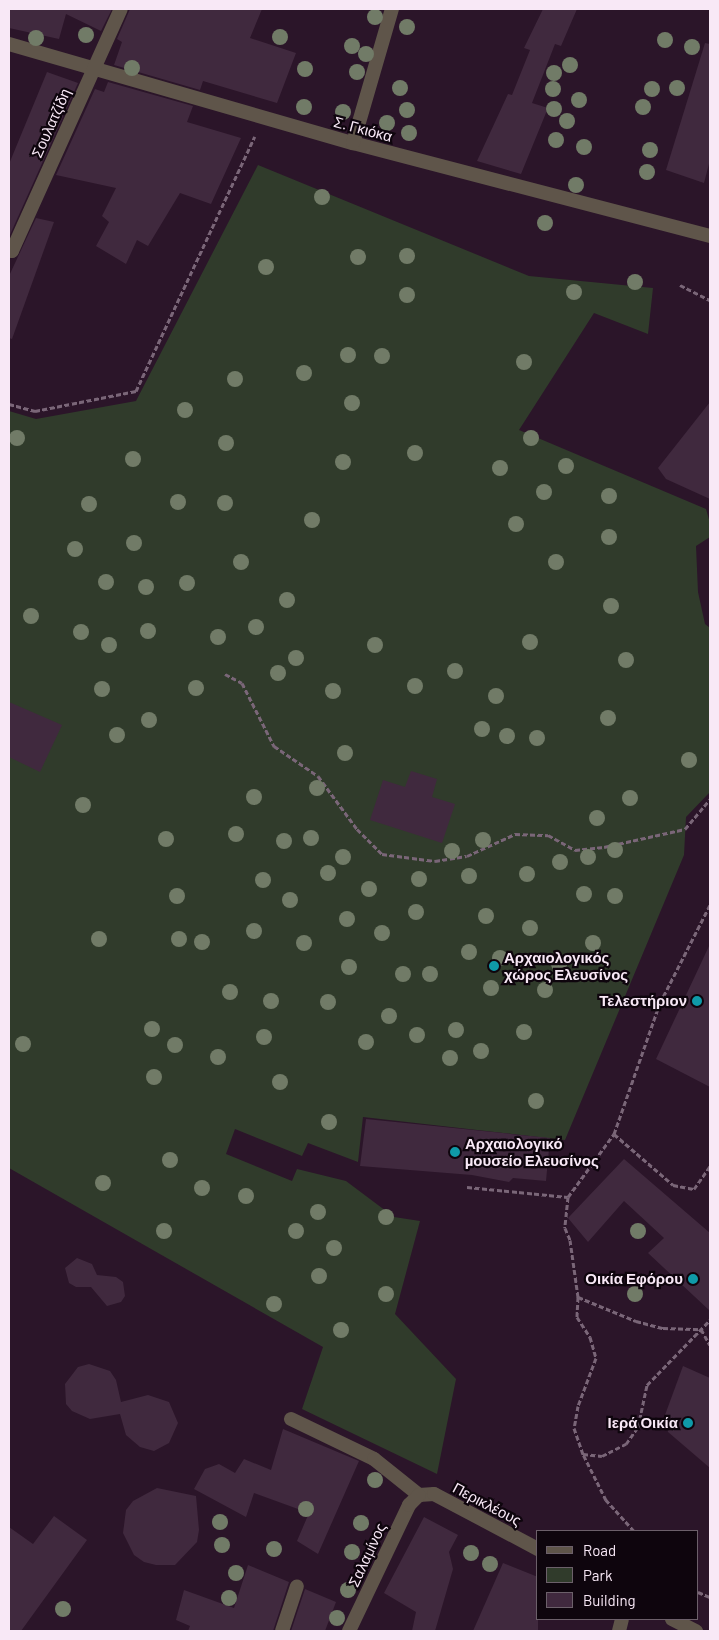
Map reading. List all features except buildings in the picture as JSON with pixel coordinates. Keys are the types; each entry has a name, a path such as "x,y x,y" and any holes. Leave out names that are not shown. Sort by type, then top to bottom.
{"street":[{"name":"Σουλατζίδη","path":"10,250 121,9"},
{"path":"354,143 392,9"},
{"name":"Σ. Γκιόκα","path":"9,44 93,71 354,143 710,236"},
{"path":"291,1419 374,1459 419,1495"},
{"name":"Περικλέους","path":"419,1495 434,1494 536,1548"},
{"name":"Σαλαμίνος","path":"349,1631 409,1505 419,1495"},
{"path":"282,1631 297,1586"},
{"path":"674,1620 696,1631"}],"path":[{"path":"9,404 35,411 136,391 263,117"},
{"path":"680,285 710,300"},
{"path":"225,674 242,683 274,746 318,776 357,828 382,854 435,861 468,856 515,834 548,835 575,850 604,847 685,829 710,799"},
{"path":"633,1530 606,1500 582,1454 574,1428 578,1406 596,1358 590,1337 577,1317 578,1297 570,1240 565,1228 568,1197 614,1134 660,1004 710,905"},
{"path":"614,1134 673,1185 694,1189 710,1166"},
{"path":"467,1187 568,1197"},
{"path":"578,1297 636,1321 663,1328 701,1330"},
{"path":"582,1454 602,1456 626,1444 638,1427 647,1384 710,1320"},
{"path":"701,1330 710,1345"}],"green space":[{"path":"258,165 529,276 653,288 648,334 594,313 519,430 706,509 710,523 710,537 696,546 698,592 705,624 710,628 710,792 686,817 684,855 565,1140 363,1117 358,1162 308,1143 302,1156 235,1129 226,1154 292,1181 297,1169 346,1181 394,1217 420,1221 395,1314 456,1379 437,1474 302,1409 323,1347 9,1168 9,411 36,419 136,401"}],"place":[{"name":"Αρχαιολογικός χώρος Ελευσίνος","path":"494,966"},
{"name":"Τελεστήριον","path":"697,1001"},
{"name":"Αρχαιολογικό μουσείο Ελευσίνος","path":"455,1152"},
{"name":"Οικία Εφόρου","path":"693,1279"},
{"name":"Ιερά Οικία","path":"688,1423"}]}
